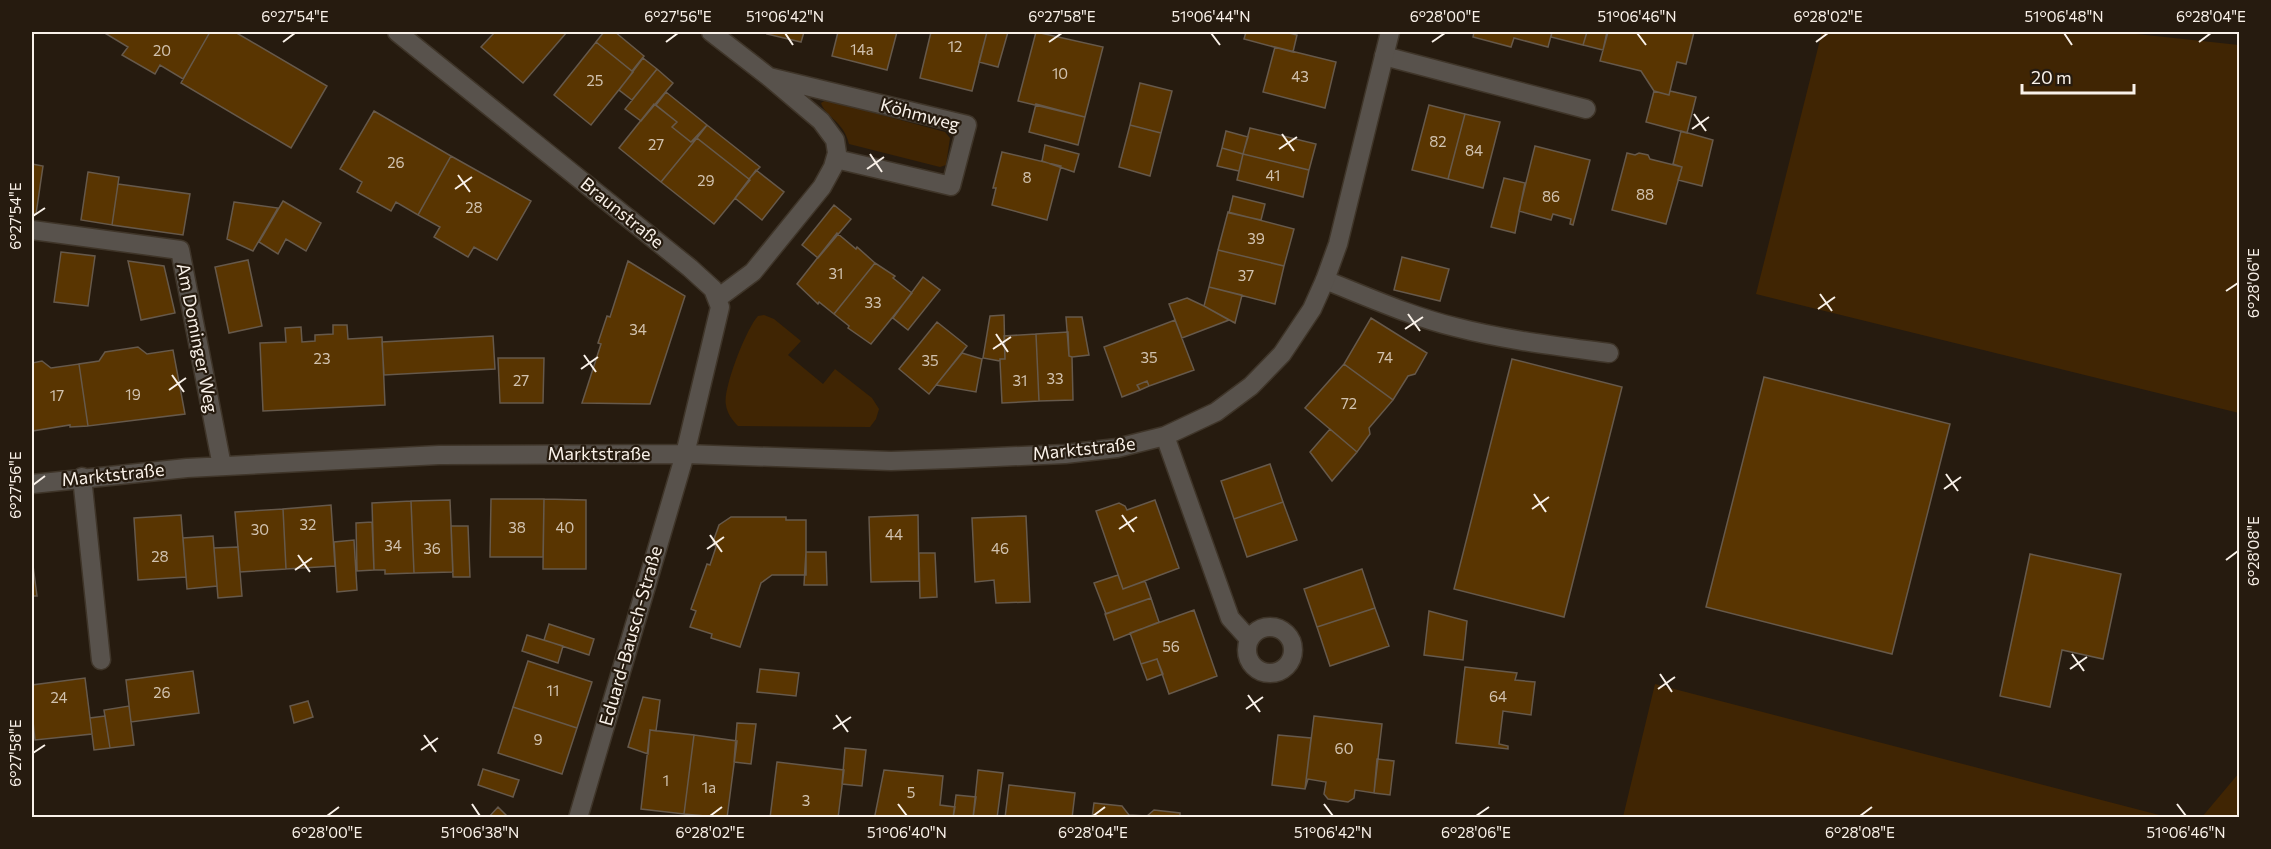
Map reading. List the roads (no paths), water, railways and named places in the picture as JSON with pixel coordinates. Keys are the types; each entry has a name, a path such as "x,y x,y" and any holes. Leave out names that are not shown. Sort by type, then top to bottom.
{"street":[{"name":"Braunstraße","path":"397,32 690,268 713,289 718,298"},
{"name":"Köhmweg","path":"711,32 769,77 827,128 835,140 836,159 951,186 967,124 769,77"},
{"name":"Marktstraße","path":"32,484 82,477 222,466 439,454 685,454 827,460 951,459 1076,453 1140,444 1165,436 1216,412 1251,386 1268,370 1304,323 1325,280 1344,219 1390,32"},
{"path":"1384,56 1586,109"},
{"path":"685,454 719,315 718,298 753,272 822,187 836,159"},
{"name":"Am Dominger Weg","path":"32,230 180,250 222,466"},
{"path":"1325,280 1421,318 1455,328 1498,337 1609,353"},
{"path":"1165,436 1230,618 1249,639"},
{"name":"Eduard-Bausch-Straße","path":"578,818 685,454"},
{"path":"82,477 101,660"}]}
